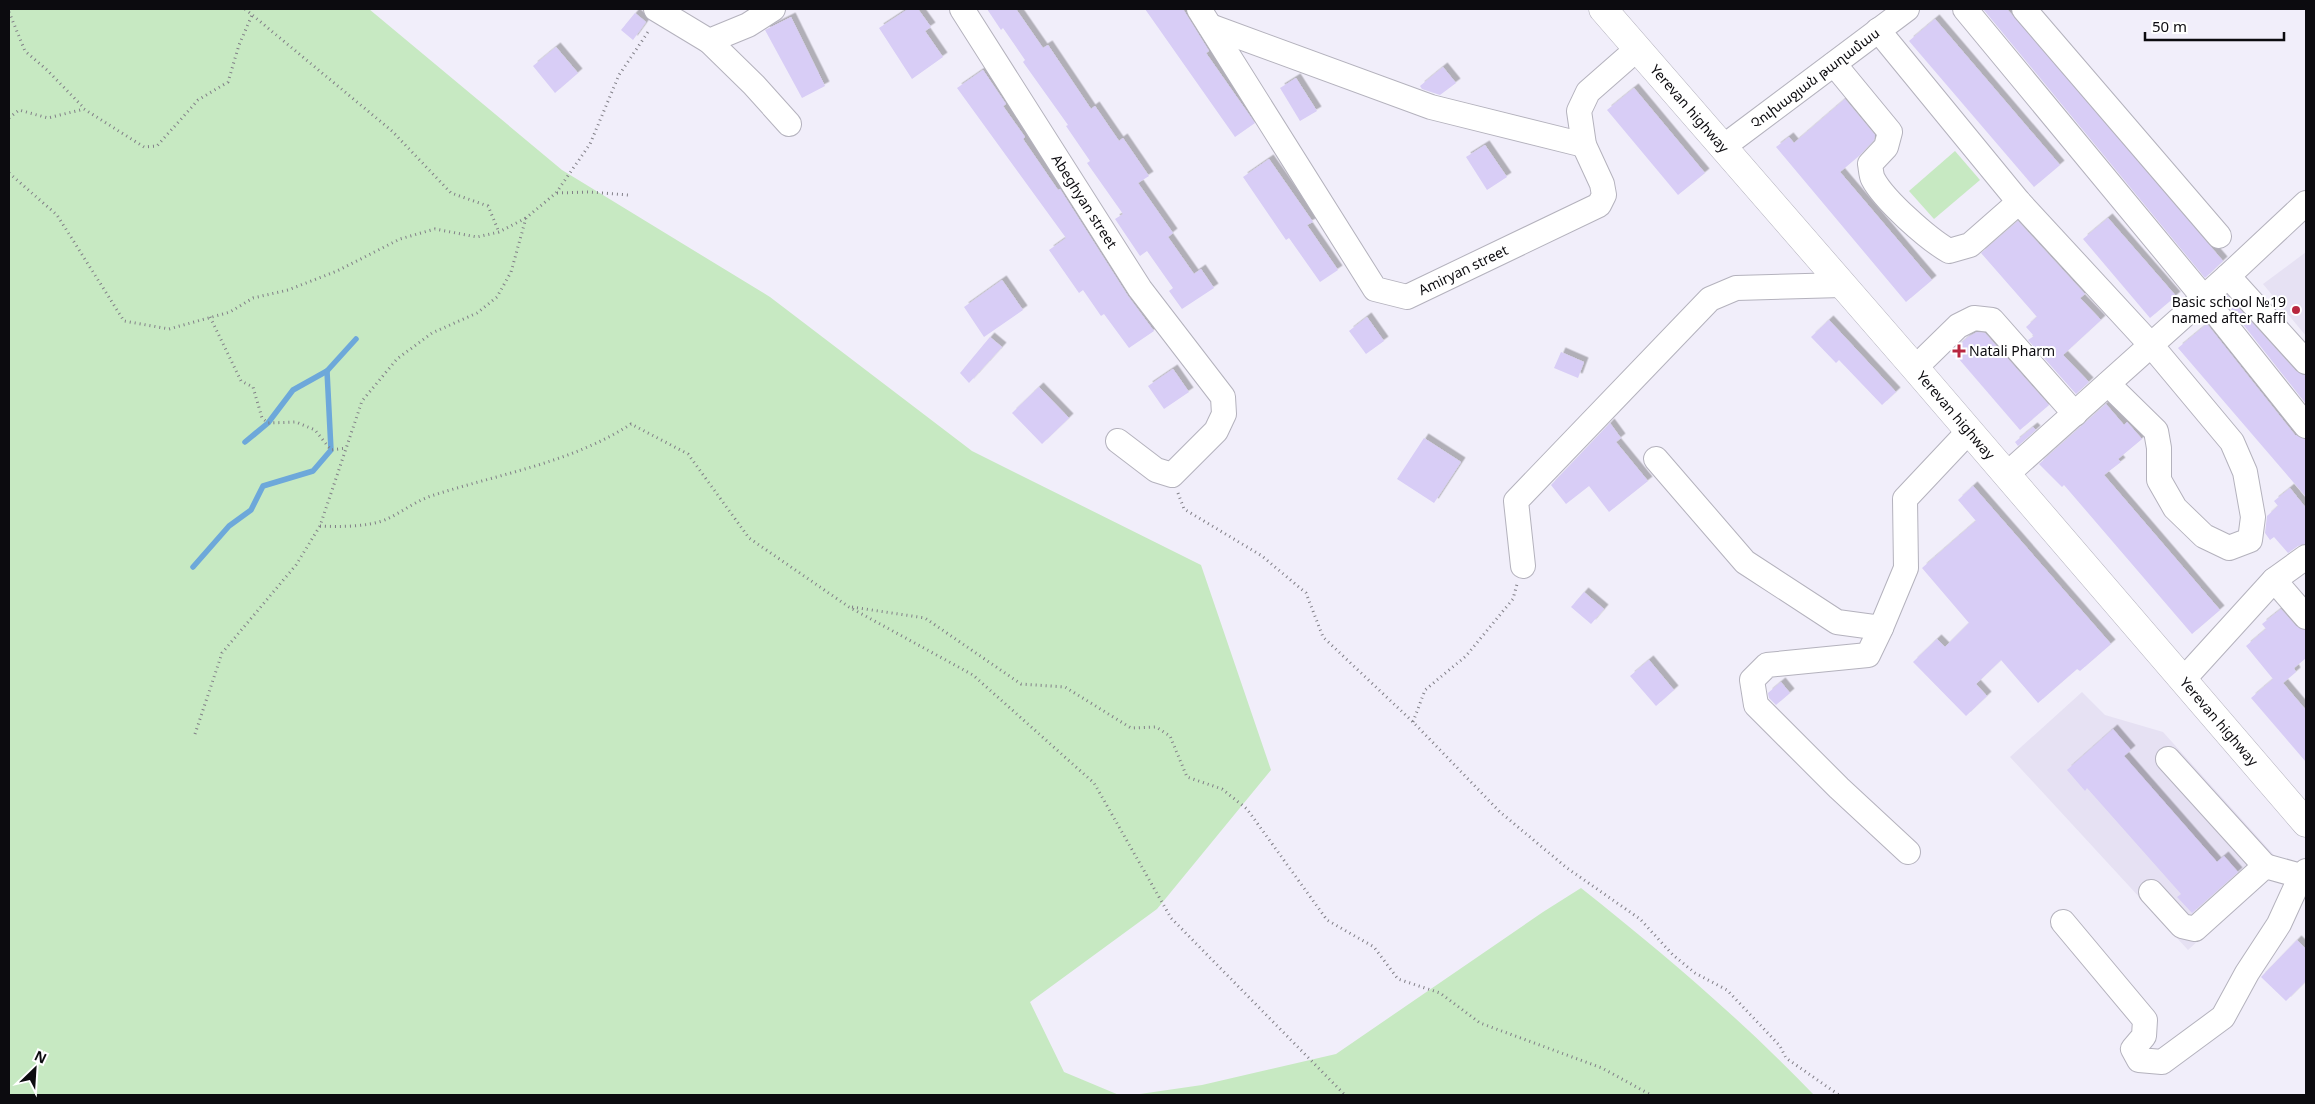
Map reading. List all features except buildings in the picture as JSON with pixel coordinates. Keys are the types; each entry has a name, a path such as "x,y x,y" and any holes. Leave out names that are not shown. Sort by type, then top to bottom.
{"highway":[{"name":"Yerevan highway","path":"1603,9 1916,368 2306,823"}],"street":[{"path":"657,9 709,41 754,85 789,124"},
{"path":"709,41 748,25 773,9"},
{"name":"Abeghyan street","path":"962,9 1140,289 1222,397 1224,414 1216,431 1172,475"},
{"name":"Չուխաջյան թաղամաս","path":"1723,147 1907,9"},
{"path":"1965,9 2204,298 2306,426"},
{"path":"2024,9 2219,236"},
{"path":"1205,17 1431,107 1584,145"},
{"name":"Amiryan street","path":"1205,17 1375,289 1407,297 1599,205 1604,195 1602,184 1584,145 1579,111 1588,92 1637,49"},
{"path":"1878,30 2019,202 2151,345 2232,442 2244,472 2253,517 2250,540 2229,548 2204,536 2175,508 2159,480 2159,448 2156,431 2108,384"},
{"path":"1834,64 1890,132 1886,147 1870,164 1872,177 1880,190 1931,240 1949,251 1970,245 2019,202"},
{"path":"2006,475 2204,298 2306,203"},
{"path":"2228,276 2306,362"},
{"path":"1523,566 1516,501 1710,299 1736,288 1842,285"},
{"path":"1916,368 1958,326 1974,318 1992,320 2075,414"},
{"path":"1908,852 1839,788 1756,704 1752,680 1767,665 1868,655 1906,568 1905,500 1969,431"},
{"path":"1118,441 1156,470 1172,475"},
{"path":"1656,459 1745,562 1837,622 1881,628"},
{"path":"2183,680 2274,580 2306,557"},
{"path":"2274,580 2306,617"},
{"path":"2062,922 2145,1020 2144,1036 2133,1049 2139,1060 2162,1062 2223,1017 2247,973 2279,924 2304,874 2265,866 2168,759"},
{"path":"2151,892 2182,926 2195,929 2265,866"}],"path":[{"path":"245,9 392,131 450,193 488,206 500,232"},
{"path":"9,173 57,215 124,322 169,329 230,312 253,298 288,290 337,271 408,236 435,228 477,237 500,232 526,218 556,193 590,144 618,75 650,30 657,9"},
{"path":"9,12 25,51 84,109 144,147 157,146 198,100 228,82 239,45 252,15"},
{"path":"9,118 19,110 48,118 84,109"},
{"path":"556,193 590,192 628,195"},
{"path":"195,734 222,653 296,564 320,526 362,401 397,359 432,333 477,313 496,298 511,272 526,218"},
{"path":"210,317 240,381 253,387 262,418 268,422 296,422 315,430 331,450 346,448"},
{"path":"320,526 339,527 386,520 429,497 548,462 612,437 631,424 688,454 749,538 849,607 973,674 1094,783 1171,918 1345,1095"},
{"path":"1172,475 1184,509 1262,556 1306,593 1323,637 1413,722 1500,812 1567,868 1640,919 1673,955 1695,973 1727,990 1780,1046 1786,1058 1839,1095"},
{"path":"1413,722 1425,690 1466,656 1513,599 1523,566"},
{"path":"849,607 925,618 1021,684 1065,687 1131,728 1156,727 1170,736 1187,777 1222,789 1248,809 1327,920 1374,947 1398,979 1440,993 1480,1023 1602,1068 1650,1095"}],"shaded area":[{"name":"Basic school №19 named after Raffi","path":"2306,252 2306,336 2263,284"},
{"path":"2082,692 2105,715 2163,732 2282,864 2188,950 2010,757"}],"green space":[{"path":"9,9 369,9 562,170 770,297 972,451 1201,565 1271,770 1157,909 1030,1002 1064,1072 1119,1095 9,1095"},
{"path":"1955,151 1980,180 1934,219 1909,191"},
{"path":"1581,888 1701,988 1759,1040 1814,1095 1133,1095 1202,1085 1336,1054"}],"waterway":[{"path":"193,567 229,526 251,510 263,486 313,471 331,450 327,371 356,339"},
{"path":"245,442 268,423 293,390 327,371"}],"place":[{"name":"Basic school №19 named after Raffi","path":"2296,310"},
{"name":"Natali Pharm","path":"1959,351"}]}
